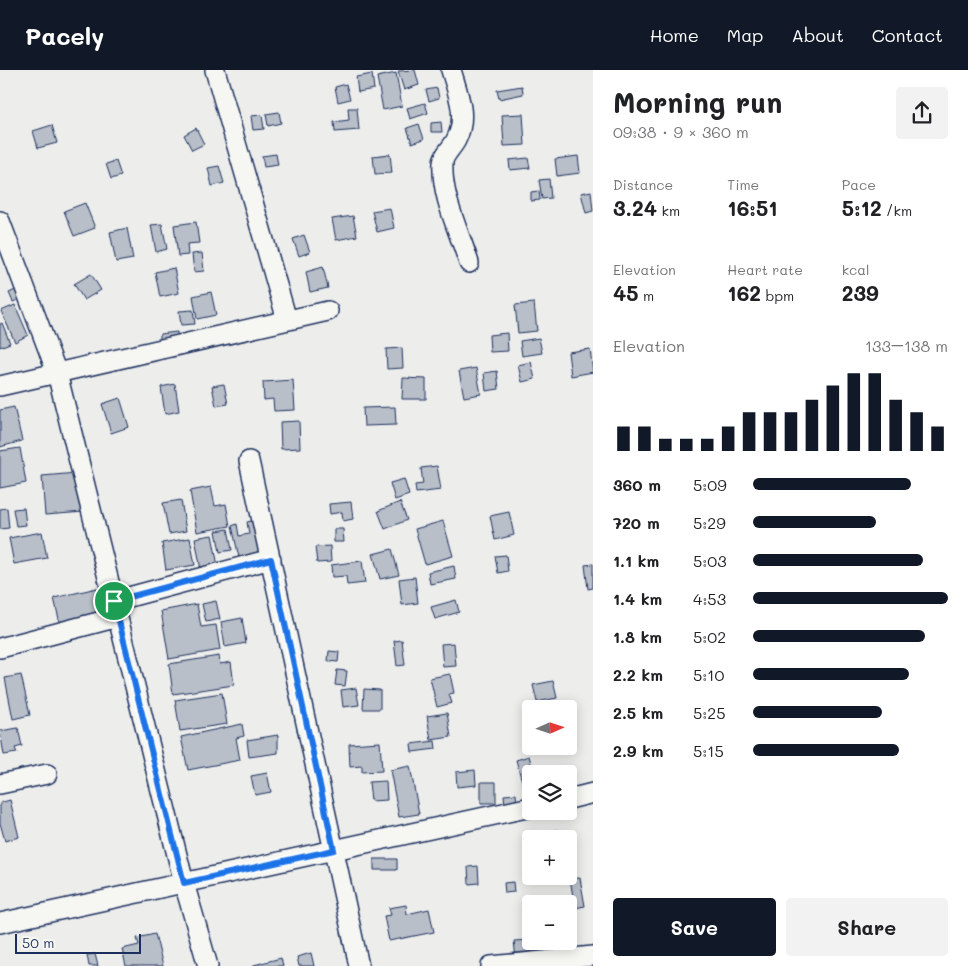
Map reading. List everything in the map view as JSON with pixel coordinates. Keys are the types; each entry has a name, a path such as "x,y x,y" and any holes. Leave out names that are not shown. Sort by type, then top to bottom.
{"street":[{"path":"215,70 287,320"},
{"path":"451,70 461,106 462,124 456,141 443,160 443,183 469,262"},
{"path":"0,221 57,373 184,883 208,966"},
{"path":"0,386 328,311"},
{"path":"249,461 359,966"},
{"path":"0,648 271,559"},
{"path":"0,784 47,774"},
{"path":"577,797 593,793"},
{"path":"0,924 522,809"},
{"path":"491,966 593,956"}],"building":[{"path":"415,70 419,85 404,90 398,71"},
{"path":"396,73 402,106 383,110 377,77"},
{"path":"372,74 374,89 358,92 356,77"},
{"path":"346,84 350,99 338,102 335,87"},
{"path":"522,86 523,94 499,99 497,90"},
{"path":"437,88 439,98 429,101 426,90"},
{"path":"425,103 428,113 410,119 407,108"},
{"path":"348,108 357,108 359,130 335,132 334,122 349,120"},
{"path":"279,112 281,123 268,126 266,114"},
{"path":"523,114 525,145 504,146 502,115"},
{"path":"262,115 264,129 253,130 251,116"},
{"path":"441,122 442,132 431,132 431,123"},
{"path":"419,124 424,139 412,143 407,128"},
{"path":"52,125 57,143 38,148 33,131"},
{"path":"196,128 204,144 192,150 184,135"},
{"path":"276,154 278,165 264,167 262,156"},
{"path":"390,154 392,173 375,174 373,156"},
{"path":"578,156 580,173 557,176 555,159"},
{"path":"528,158 530,168 510,170 509,160"},
{"path":"116,161 121,176 111,179 106,164"},
{"path":"219,166 224,183 212,186 208,168"},
{"path":"549,179 551,198 542,199 539,180"},
{"path":"539,191 540,200 531,201 531,192"},
{"path":"591,191 593,211 586,213 581,193"},
{"path":"85,203 95,228 74,236 64,211"},
{"path":"390,208 394,228 377,232 372,211"},
{"path":"353,216 357,236 336,240 332,219"},
{"path":"196,222 199,243 187,244 188,255 178,256 174,225"},
{"path":"162,224 167,249 156,252 151,225"},
{"path":"127,228 133,259 116,262 110,232"},
{"path":"304,235 310,252 299,256 293,239"},
{"path":"202,253 204,271 194,272 192,254"},
{"path":"323,267 328,288 310,292 306,272"},
{"path":"174,268 179,293 160,297 155,272"},
{"path":"91,274 101,290 84,300 74,284"},
{"path":"22,287 26,296 13,302 9,293"},
{"path":"211,292 216,315 197,319 193,296"},
{"path":"534,303 537,331 518,333 515,305"},
{"path":"15,305 28,335 15,342 1,311"},
{"path":"193,310 195,324 181,325 179,311"},
{"path":"2,323 10,343 0,347 0,324"},
{"path":"177,332 178,341 160,343 160,334"},
{"path":"507,333 508,351 490,352 489,335"},
{"path":"539,338 542,353 522,356 520,341"},
{"path":"402,348 403,368 387,369 386,349"},
{"path":"590,349 593,372 571,376 568,352"},
{"path":"531,362 535,379 522,382 518,365"},
{"path":"476,368 481,394 464,397 459,371"},
{"path":"497,371 499,389 486,391 484,373"},
{"path":"403,378 426,379 426,399 402,399"},
{"path":"293,380 295,410 274,411 273,399 264,400 263,382"},
{"path":"175,384 179,411 165,414 161,387"},
{"path":"224,384 228,404 216,406 212,386"},
{"path":"120,398 129,427 111,433 102,404"},
{"path":"14,407 22,441 0,447 0,410"},
{"path":"395,407 396,425 364,426 363,408"},
{"path":"299,421 300,448 281,449 280,422"},
{"path":"20,448 26,483 0,488 0,451"},
{"path":"437,466 441,490 416,493 415,485 423,484 421,468"},
{"path":"77,473 84,512 45,515 42,476"},
{"path":"404,479 409,495 395,500 390,483"},
{"path":"211,487 215,506 226,504 230,526 197,532 190,491"},
{"path":"181,500 186,531 169,534 163,503"},
{"path":"351,502 353,519 343,521 342,512 330,514 329,504"},
{"path":"400,502 407,520 385,529 378,511"},
{"path":"7,508 9,528 0,529 0,509"},
{"path":"24,508 26,525 16,526 13,509"},
{"path":"509,512 514,535 495,540 490,516"},
{"path":"261,519 269,556 240,562 232,526 237,524 239,536 249,534 247,522"},
{"path":"443,521 453,556 425,564 415,529"},
{"path":"228,529 232,550 220,552 216,531"},
{"path":"334,529 343,529 344,542 334,542"},
{"path":"42,532 47,558 14,564 9,538"},
{"path":"212,535 218,566 201,570 195,538"},
{"path":"190,538 195,565 166,570 162,543"},
{"path":"330,546 331,562 317,563 315,547"},
{"path":"392,549 399,575 380,579 373,554"},
{"path":"506,555 508,571 498,573 495,556"},
{"path":"362,561 365,583 347,585 346,576 332,577 331,565"},
{"path":"593,564 593,588 588,589 585,565"},
{"path":"454,566 456,579 430,584 428,572"},
{"path":"415,577 418,603 402,605 399,579"},
{"path":"97,588 105,622 62,632 54,598"},
{"path":"456,600 459,612 435,619 431,607"},
{"path":"216,601 220,619 206,622 202,604"},
{"path":"197,604 201,627 216,625 220,650 169,659 161,611"},
{"path":"242,618 246,643 225,647 221,622"},
{"path":"402,640 405,665 397,666 394,641"},
{"path":"454,643 456,666 443,667 441,644"},
{"path":"329,651 339,652 338,662 328,661"},
{"path":"219,656 220,664 231,662 234,685 173,694 169,664"},
{"path":"337,670 347,671 345,686 335,685"},
{"path":"450,674 454,693 449,694 452,703 437,707 430,678"},
{"path":"21,675 30,715 13,719 5,678"},
{"path":"553,681 557,698 537,700 533,685"},
{"path":"356,688 359,705 343,707 341,690"},
{"path":"364,689 380,690 380,709 363,709"},
{"path":"222,693 227,724 180,731 175,700"},
{"path":"447,713 451,737 431,740 427,716"},
{"path":"242,724 244,736 236,738 240,760 188,770 181,737"},
{"path":"18,728 22,746 15,748 17,753 4,755 0,731"},
{"path":"278,735 278,753 249,757 247,740"},
{"path":"435,741 436,749 412,752 411,744"},
{"path":"380,742 382,771 362,772 362,766 350,767 349,744"},
{"path":"529,756 532,765 522,765 522,781 516,760"},
{"path":"410,766 419,814 399,817 390,770"},
{"path":"475,770 476,785 457,787 456,772"},
{"path":"267,773 271,792 255,795 251,776"},
{"path":"386,781 387,800 371,801 369,782"},
{"path":"481,782 496,782 496,803 481,803"},
{"path":"516,794 517,805 505,806 504,795"},
{"path":"10,800 19,837 5,841 0,823 0,803"},
{"path":"374,859 397,859 397,870 374,870"},
{"path":"478,866 479,883 469,884 468,867"},
{"path":"577,878 580,878 585,906 577,908 577,895 573,895 571,885 577,885"},
{"path":"513,882 514,892 505,893 504,883"},
{"path":"406,905 407,914 429,909 434,932 389,941 384,916 391,915 389,908"},
{"path":"155,934 163,966 126,966 122,949 139,945 137,938"},
{"path":"522,940 522,950 531,950 532,956 516,958 514,941"},
{"path":"311,953 314,966 299,966 297,957"},
{"path":"95,954 98,966 89,966 87,955"},
{"path":"281,958 283,966 254,966 254,965"}],"route":[{"path":"271,559 334,850 184,883 114,601 271,559"}]}
